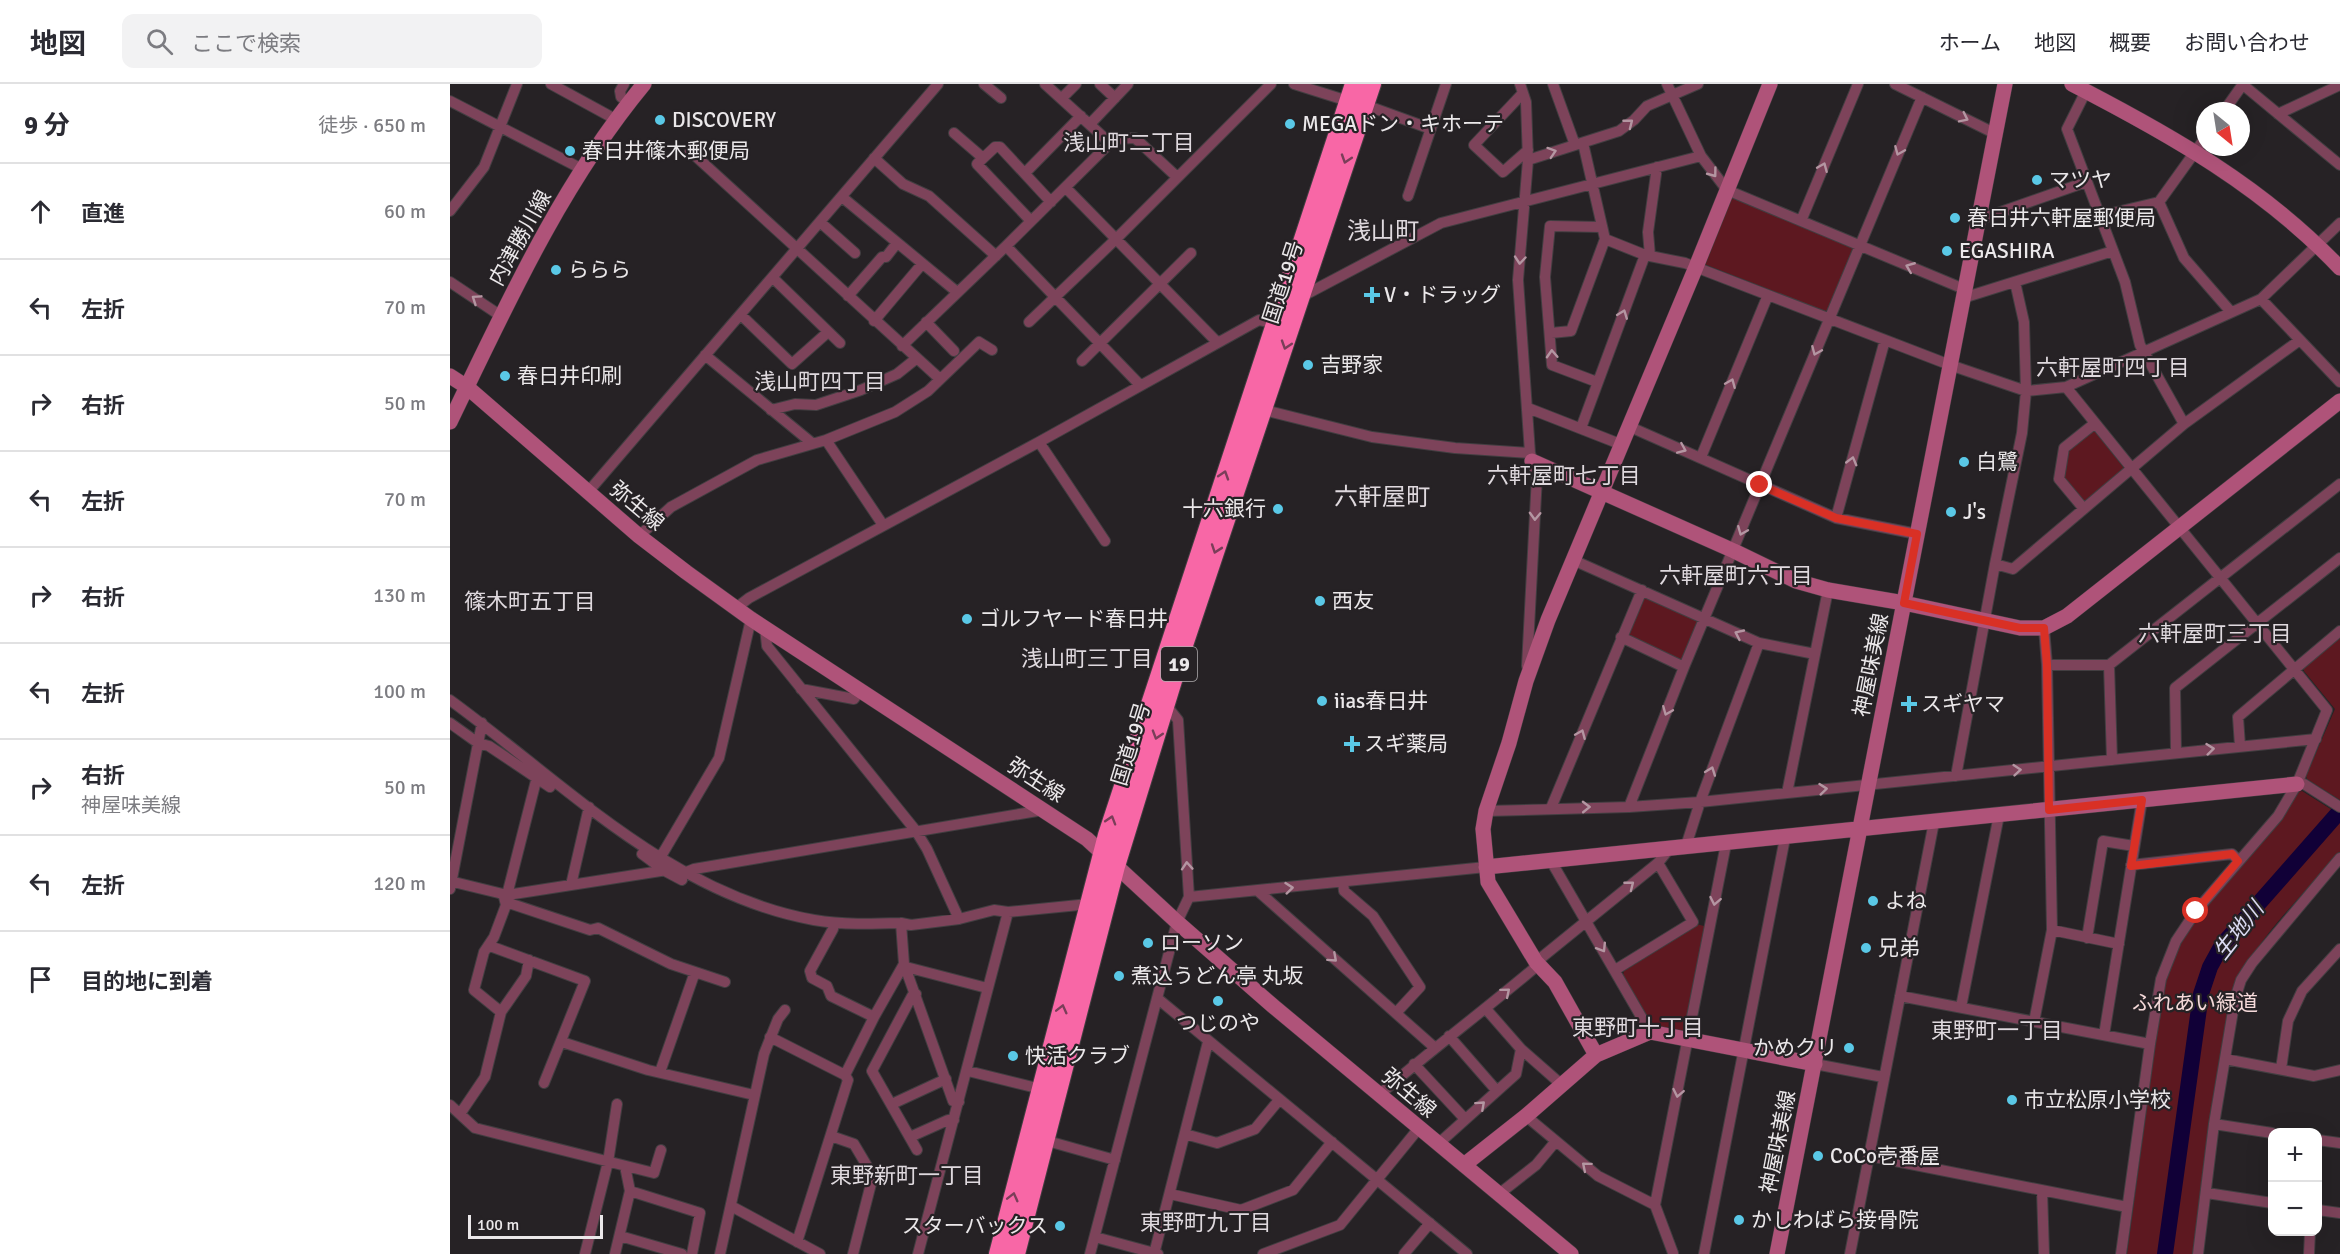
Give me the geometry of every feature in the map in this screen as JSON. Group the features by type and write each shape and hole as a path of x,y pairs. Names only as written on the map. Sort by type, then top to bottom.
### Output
{"highway":[{"name":"国道19号","path":"998,1254 1102,852 1274,323 1355,97 1372,84"},
{"name":"国道19号","path":"1016,1254 1116,866 1166,705 1302,297 1355,97"}],"street":[{"path":"450,211 484,167 518,84"},
{"path":"551,84 615,119"},
{"path":"624,84 620,91 621,97 629,103"},
{"name":"内津勝川線","path":"450,422 501,316 582,169 615,119 644,84"},
{"path":"588,492 938,84"},
{"path":"984,84 1001,98"},
{"path":"1045,84 1110,143"},
{"path":"1062,99 1076,84"},
{"path":"1100,84 1114,98"},
{"path":"1090,123 1128,84"},
{"path":"1029,322 1116,239 1271,84"},
{"path":"1294,84 1355,97 1431,129"},
{"path":"1408,196 1446,84"},
{"path":"1551,333 1571,331 1605,239 1592,184 1579,144 1553,84"},
{"path":"1667,84 1701,156 1726,190 1860,246 1963,293 2015,282 2113,251"},
{"path":"1522,88 1474,145 1503,172 1528,155 1579,144 1619,131 1647,106 1698,84"},
{"path":"1596,1055 1555,982 1537,964 1488,882 1483,829 1486,811 1509,743 1526,681 1548,620 1770,84"},
{"path":"1801,221 1858,84"},
{"path":"1895,84 1996,134"},
{"name":"神屋味美線","path":"1777,1254 2005,84"},
{"path":"2072,84 2127,111 2196,151 2160,202 2100,216"},
{"path":"2230,102 2242,84 2340,165"},
{"path":"2278,114 2340,85"},
{"path":"1522,88 1526,102 1528,155 1518,280 1531,457 1537,476 1526,681"},
{"path":"2086,91 2067,129 2125,282 2144,352 2184,424"},
{"path":"1629,807 1684,667 1922,97"},
{"path":"450,101 582,169"},
{"path":"1025,173 1081,116"},
{"path":"954,133 983,158"},
{"path":"902,346 1116,139 1135,138 1177,177"},
{"path":"1031,221 977,164 983,158 995,147 1000,147 1051,202"},
{"path":"690,151 940,379"},
{"path":"1302,297 1441,223 1701,156"},
{"path":"2203,156 2255,193 2317,244 2340,268"},
{"path":"874,158 903,184 929,196 996,256"},
{"path":"1581,428 1647,255 1657,167"},
{"path":"1978,220 2086,182"},
{"path":"1066,188 1217,342"},
{"path":"842,197 957,292"},
{"path":"2160,202 2184,258 2231,312"},
{"path":"820,222 855,253"},
{"path":"1605,239 1647,255 1696,267 1950,365 2026,391 2066,387 2261,299 2340,223"},
{"path":"1597,382 1552,365 1545,277 1550,226 1601,227"},
{"path":"848,296 897,243"},
{"path":"1006,246 1140,385"},
{"path":"1082,361 1191,253"},
{"path":"874,321 922,264"},
{"path":"773,278 840,343"},
{"path":"450,282 501,316"},
{"path":"1956,776 2022,433 2026,391 2024,322 2015,282"},
{"path":"1701,457 1768,295"},
{"path":"2261,299 2340,382"},
{"path":"741,315 792,364 828,332"},
{"path":"736,608 749,598 1039,442 1217,342 1259,320 1274,323"},
{"path":"926,322 954,351"},
{"path":"1836,518 1885,340"},
{"path":"1995,564 2013,569 2184,424 2300,340"},
{"path":"639,536 671,507 758,460 826,440 896,412 928,391 979,342 992,350"},
{"path":"705,355 812,443"},
{"path":"771,410 795,404 816,405 861,390 897,374 917,358"},
{"name":"弥生線","path":"450,376 467,387 639,536 751,619 1087,839 1177,922 1379,1095 1571,1254"},
{"path":"2066,387 2327,710 2300,784 2278,816 2196,911 2176,941 2161,979 2121,1254"},
{"path":"1264,410 1372,437 1531,457 1601,492 1734,550 1796,581 1828,590 1904,603 2020,628 2044,628 2067,616 2340,401"},
{"path":"1528,408 1620,444"},
{"path":"2084,509 2060,479 2064,447 2094,424"},
{"path":"1628,426 1836,518 1917,534"},
{"path":"826,440 883,525"},
{"path":"1039,442 1105,541"},
{"path":"2047,665 2109,665 2340,484"},
{"path":"2176,752 2175,688 2340,558"},
{"path":"1573,560 1759,643 1815,654"},
{"path":"1551,808 1642,590"},
{"path":"1787,793 1828,590"},
{"path":"660,858 718,758 751,619"},
{"path":"765,628 767,646 916,831 927,849 959,919"},
{"path":"2034,1022 2052,930 2047,665 2044,628"},
{"path":"2240,746 2238,717 2340,631"},
{"path":"1621,637 1684,667"},
{"path":"1686,846 1759,643"},
{"path":"2109,665 2112,760"},
{"path":"801,688 854,699 860,690"},
{"path":"450,700 482,723 537,774"},
{"path":"1090,1254 1177,922 1189,897 1178,720 1166,705"},
{"path":"450,723 478,743 489,746 537,774 665,870 747,906 782,918 834,926 901,923 911,925 959,919 994,910 1008,912 1089,904"},
{"path":"482,723 451,884 505,897 590,930 598,928 655,957 725,982"},
{"path":"1486,811 1629,807 1700,802 2316,739"},
{"path":"501,1012 474,990 484,952 490,946 505,897 537,774"},
{"path":"1189,897 2300,784 2340,807"},
{"path":"2104,1035 2142,800"},
{"path":"505,897 665,870 694,869 1043,810"},
{"path":"588,811 680,871 750,902 834,926"},
{"path":"571,885 588,811"},
{"path":"1961,1007 1999,815"},
{"path":"1850,1254 1934,822"},
{"path":"1704,1254 1785,838"},
{"path":"2087,938 2103,841 2134,846"},
{"path":"1676,1254 1656,1205 1726,844"},
{"path":"1379,1095 1434,1047 1486,1009 1585,921 1658,863 1669,849"},
{"path":"2131,866 2232,854 2238,861"},
{"path":"1551,861 1650,1032"},
{"path":"1658,863 1693,921"},
{"path":"2198,1254 2224,1059 2235,999 2241,980 2252,963 2338,866"},
{"path":"1343,882 1344,891 1373,916 1420,987 1396,1013"},
{"path":"1258,891 1434,1047"},
{"path":"918,1254 1008,912"},
{"path":"1615,970 1693,921 1710,925"},
{"path":"901,923 905,965 953,1101 959,1102"},
{"path":"834,926 810,971 812,978 827,986 831,996 873,1017"},
{"path":"2052,930 2119,944"},
{"path":"490,946 585,981 544,1083"},
{"path":"2281,1069 2288,1021 2302,991 2340,949"},
{"path":"460,1114 485,1077 501,1012 526,976 529,960"},
{"path":"905,965 987,988"},
{"path":"845,1075 873,1017 905,965"},
{"path":"660,1072 695,972"},
{"path":"916,994 912,996 872,1071 917,1150"},
{"path":"1900,996 2150,1044"},
{"path":"1157,998 1467,1254"},
{"path":"1486,1009 1521,1049 1562,1085"},
{"path":"720,1254 754,1095 770,1037 785,1010"},
{"path":"1464,1165 1526,1116 1596,1055 1650,1032 1883,1077"},
{"path":"1449,1035 1497,1091"},
{"path":"770,1037 845,1075 848,1080 797,1242"},
{"path":"562,1042 648,1070 754,1095"},
{"path":"1095,1237 1155,1254 1208,1042"},
{"path":"1438,1144 1516,1074 1521,1049"},
{"path":"2224,1059 2314,1076 2340,1070"},
{"path":"1414,1064 1465,1119"},
{"path":"968,1071 1041,1089"},
{"path":"892,1104 946,1079"},
{"path":"1185,1134 1217,1143 1227,1140 1255,1129 1279,1100"},
{"path":"585,1254 608,1162 617,1104"},
{"path":"450,1105 475,1128 654,1173 661,1150"},
{"path":"1526,1116 1598,1176 1656,1205"},
{"path":"910,1137 948,1120 954,1120"},
{"path":"2214,1124 2268,1132"},
{"path":"1264,1254 1340,1225 1419,1128"},
{"path":"831,1136 854,1144 873,1176 853,1254"},
{"path":"1044,1140 1115,1160"},
{"path":"1499,1194 1536,1165 1556,1141"},
{"path":"2322,1141 2340,1143"},
{"path":"1170,1194 1241,1210 1293,1190 1332,1142"},
{"path":"1870,1156 2127,1207"},
{"path":"615,1254 630,1191 625,1166"},
{"path":"2042,1190 2044,1254"},
{"path":"630,1191 700,1213 692,1254"},
{"path":"2206,1193 2268,1202"},
{"path":"731,1206 820,1254"},
{"path":"2322,1211 2340,1213"},
{"path":"1404,1254 1430,1223"},
{"path":"620,1236 681,1254"},
{"path":"2309,1254 2310,1236"}],"green space":[{"path":"1732,197 1852,246 1853,250 1829,310 1824,311 1704,264"},
{"path":"2094,430 2123,467 2123,471 2086,502 2083,502 2062,478 2066,449"},
{"path":"1647,597 1696,619 1699,624 1684,659 1680,661 1629,638 1627,632 1642,598"},
{"path":"2340,637 2340,800 2307,779 2306,776 2335,709 2304,671 2304,667"},
{"name":"ふれあい緑道","path":"2302,791 2340,815 2340,852 2277,922 2249,960 2229,1001 2194,1254 2127,1254 2163,987 2169,969 2196,917"},
{"path":"1696,924 1704,926 1706,930 1686,1030 1683,1032 1656,1027 1623,975 1624,971"}],"waterway":[{"name":"生地川","path":"2165,1254 2201,994 2210,967 2222,945 2340,811"}],"place":[{"name":"DISCOVERY","path":"660,120"},
{"name":"MEGAドン・キホーテ","path":"1290,124"},
{"name":"春日井篠木郵便局","path":"570,151"},
{"name":"マツヤ","path":"2037,180"},
{"name":"春日井六軒屋郵便局","path":"1955,218"},
{"name":"EGASHIRA","path":"1947,251"},
{"name":"ららら","path":"556,270"},
{"name":"V・ドラッグ","path":"1372,295"},
{"name":"吉野家","path":"1308,365"},
{"name":"春日井印刷","path":"505,376"},
{"name":"白鷺","path":"1964,462"},
{"name":"十六銀行","path":"1278,509"},
{"name":"J's","path":"1951,512"},
{"name":"西友","path":"1320,601"},
{"name":"ゴルフヤード春日井","path":"967,619"},
{"name":"iias春日井","path":"1322,701"},
{"name":"スギヤマ","path":"1909,704"},
{"name":"スギ薬局","path":"1352,744"},
{"name":"よね","path":"1873,901"},
{"name":"ローソン","path":"1148,943"},
{"name":"兄弟","path":"1866,948"},
{"name":"煮込うどん亭 丸坂","path":"1119,976"},
{"name":"つじのや","path":"1218,1001"},
{"name":"かめクリ","path":"1849,1048"},
{"name":"快活クラブ","path":"1013,1056"},
{"name":"市立松原小学校","path":"2012,1100"},
{"name":"CoCo壱番屋","path":"1818,1156"},
{"name":"かしわばら接骨院","path":"1739,1220"},
{"name":"スターバックス","path":"1060,1226"}],"district":[{"name":"浅山町二丁目","path":"1129,142"},
{"name":"浅山町","path":"1383,231"},
{"name":"六軒屋町四丁目","path":"2113,367"},
{"name":"浅山町四丁目","path":"820,381"},
{"name":"六軒屋町七丁目","path":"1564,475"},
{"name":"六軒屋町","path":"1382,497"},
{"name":"六軒屋町六丁目","path":"1736,575"},
{"name":"篠木町五丁目","path":"530,601"},
{"name":"六軒屋町三丁目","path":"2215,633"},
{"name":"浅山町三丁目","path":"1087,658"},
{"name":"東野町十丁目","path":"1638,1027"},
{"name":"東野町一丁目","path":"1997,1030"},
{"name":"東野新町一丁目","path":"907,1175"},
{"name":"東野町九丁目","path":"1206,1222"}],"route":[{"path":"1760,485 1836,518 1917,534 1904,603 2020,628 2044,628 2047,665 2049,810 2142,800 2131,866 2232,854 2238,861 2196,911"}]}
